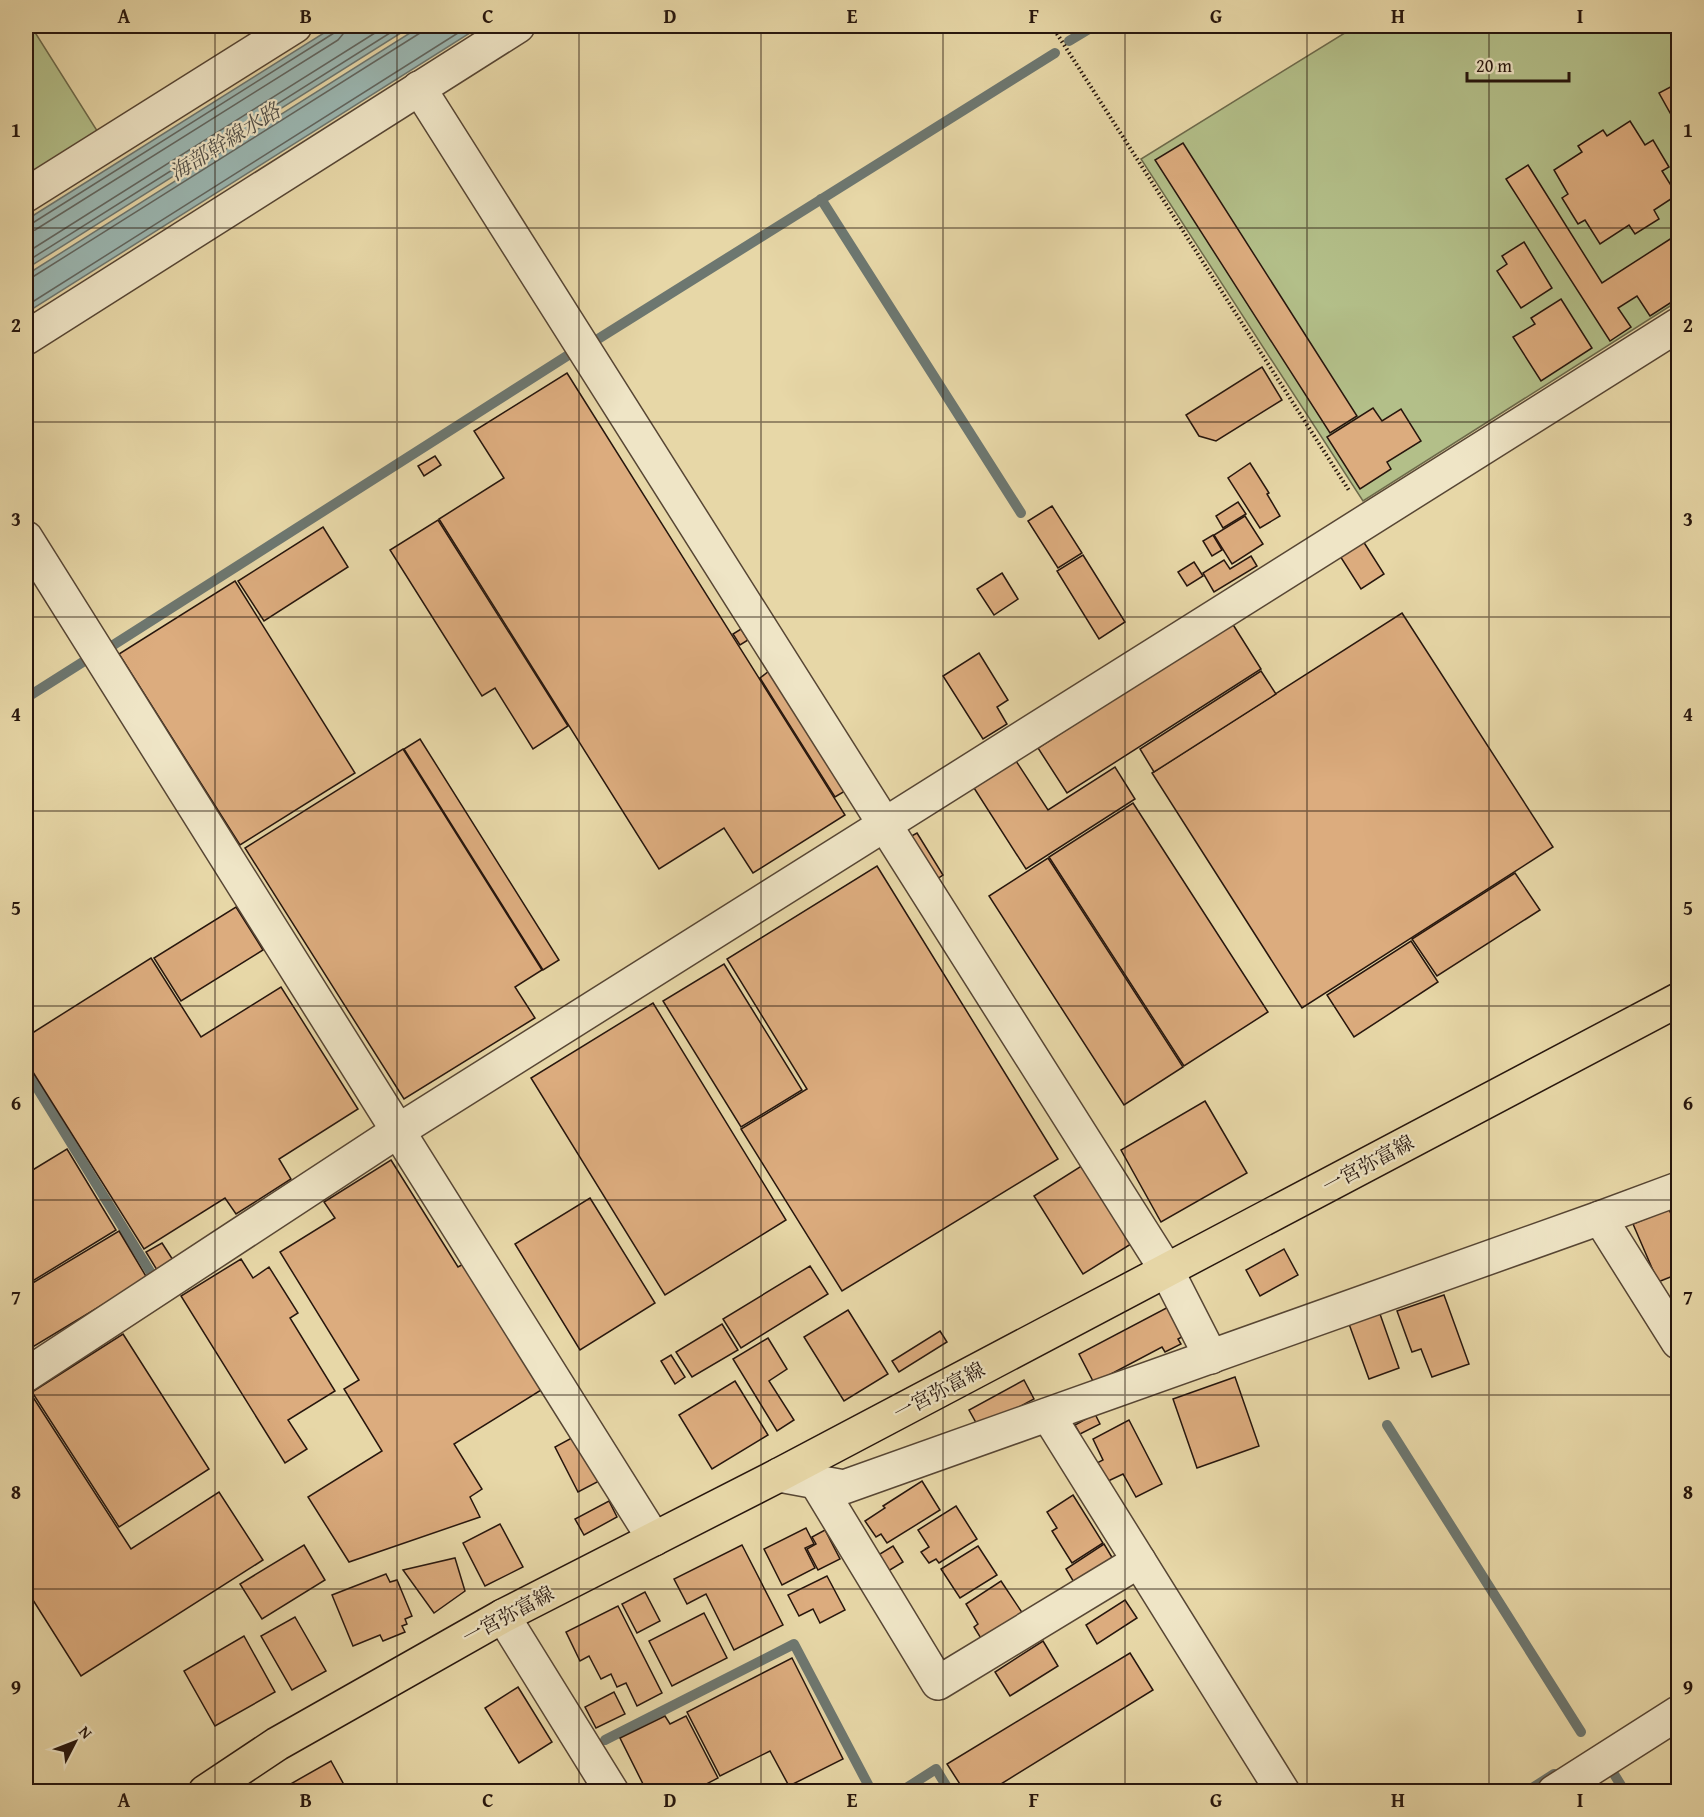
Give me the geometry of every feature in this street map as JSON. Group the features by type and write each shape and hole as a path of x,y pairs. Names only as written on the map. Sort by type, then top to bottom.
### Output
{"main road":[{"name":"一宮弥富線","path":"205,1791 277,1744 503,1616 779,1475 1678,1000"}],"street":[{"path":"26,195 295,26"},
{"path":"26,338 518,26"},
{"path":"419,88 1167,1270 1211,1357"},
{"path":"26,1375 398,1131 1678,325"},
{"path":"26,538 654,1539"},
{"path":"779,1475 844,1487 1678,1189"},
{"path":"1600,1218 1678,1342"},
{"path":"1048,1415 1283,1791"},
{"path":"816,1482 938,1683 1139,1561"},
{"path":"503,1616 612,1791"},
{"path":"1554,1791 1678,1713"}],"path":[{"path":"1052,26 1368,520"}],"green space":[{"path":"26,26 31,26 101,137 26,183"},
{"path":"1356,26 1678,26 1678,301 1363,501 1141,159"}],"water":[{"name":"海部幹線水路","path":"335,26 412,26 26,269 26,220"},
{"path":"421,26 481,26 26,313 26,275"}],"building":[{"path":"1678,83 1678,127 1659,93"},
{"path":"1630,121 1645,145 1653,140 1669,167 1662,171 1677,195 1654,210 1659,219 1635,234 1629,225 1600,244 1585,220 1578,224 1562,198 1568,194 1554,170 1582,152 1578,146 1603,130 1607,136"},
{"path":"1183,143 1357,416 1330,433 1155,160"},
{"path":"1528,165 1602,283 1678,234 1678,298 1650,316 1637,296 1618,308 1631,327 1610,341 1506,179"},
{"path":"1524,242 1552,288 1521,308 1497,271 1507,264 1502,256"},
{"path":"1561,299 1592,348 1541,381 1513,337 1535,324 1531,318"},
{"path":"1262,367 1282,400 1216,441 1199,436 1186,415"},
{"path":"567,373 845,815 753,873 724,828 659,869 439,519 504,478 474,431"},
{"path":"1373,408 1382,421 1401,409 1421,441 1387,462 1391,469 1360,489 1327,437"},
{"path":"435,456 441,465 424,476 418,466"},
{"path":"1250,463 1280,516 1260,528 1228,478"},
{"path":"1238,502 1246,514 1223,528 1216,516"},
{"path":"1052,506 1082,553 1058,568 1028,521"},
{"path":"1245,516 1263,544 1232,564 1214,535"},
{"path":"438,520 568,726 533,749 495,688 482,696 390,550"},
{"path":"323,527 348,567 264,621 238,581"},
{"path":"1213,535 1222,550 1212,556 1203,541"},
{"path":"1363,541 1384,574 1361,589 1340,556"},
{"path":"1083,555 1125,622 1099,639 1057,571"},
{"path":"1251,556 1257,566 1214,592 1203,573 1224,560 1230,569"},
{"path":"1194,562 1203,576 1187,586 1178,572"},
{"path":"1002,573 1018,599 994,615 977,589"},
{"path":"235,581 355,773 240,845 119,654"},
{"path":"1402,613 1553,847 1302,1008 1152,773"},
{"path":"1232,623 1261,669 1067,793 1038,748"},
{"path":"741,629 748,640 740,645 733,634"},
{"path":"979,653 1008,700 997,707 1007,724 983,739 943,676"},
{"path":"769,671 845,791 835,797 760,678"},
{"path":"1261,671 1276,694 1154,772 1140,749"},
{"path":"420,739 559,960 543,970 404,749"},
{"path":"403,749 542,970 515,987 535,1018 404,1099 245,848"},
{"path":"1016,761 1048,810 1115,767 1135,799 1026,869 974,788"},
{"path":"1133,803 1268,1012 1184,1066 1049,857"},
{"path":"917,833 943,875 934,881 906,839"},
{"path":"1048,858 1183,1067 1124,1105 989,896"},
{"path":"877,866 1058,1159 842,1291 741,1129 807,1089 727,959"},
{"path":"1515,873 1540,910 1437,976 1412,939"},
{"path":"236,907 263,950 181,1001 154,958"},
{"path":"1411,941 1438,982 1354,1037 1327,995"},
{"path":"151,958 201,1037 281,987 358,1109 279,1159 291,1179 236,1214 225,1198 144,1249 26,1061 26,1037"},
{"path":"724,964 802,1090 741,1127 663,1001"},
{"path":"653,1003 786,1220 665,1295 531,1078"},
{"path":"1205,1101 1247,1173 1161,1222 1121,1150"},
{"path":"67,1149 116,1230 26,1285 26,1174"},
{"path":"391,1160 458,1267 469,1261 546,1387 454,1444 482,1489 470,1497 480,1517 349,1562 308,1497 382,1451 344,1389 359,1380 280,1252 335,1218 324,1202"},
{"path":"1083,1165 1131,1244 1083,1274 1034,1196"},
{"path":"590,1198 655,1303 580,1350 515,1244"},
{"path":"1669,1209 1678,1232 1678,1274 1658,1282 1633,1224"},
{"path":"119,1231 147,1278 26,1351 26,1287"},
{"path":"162,1243 173,1260 157,1270 146,1252"},
{"path":"1284,1249 1298,1275 1260,1296 1246,1270"},
{"path":"241,1259 253,1278 269,1267 298,1313 290,1318 335,1391 288,1420 307,1449 285,1463 181,1296"},
{"path":"810,1266 828,1294 741,1348 723,1319"},
{"path":"1444,1295 1469,1364 1432,1377 1421,1349 1412,1352 1397,1311"},
{"path":"1174,1304 1189,1333 1178,1339 1181,1344 1165,1352 1162,1347 1094,1383 1079,1354"},
{"path":"848,1310 888,1374 844,1401 804,1337"},
{"path":"1380,1314 1399,1368 1369,1379 1349,1324"},
{"path":"722,1324 738,1350 692,1377 676,1352"},
{"path":"940,1331 947,1342 899,1372 892,1361"},
{"path":"123,1334 209,1469 119,1527 32,1392"},
{"path":"768,1338 787,1369 769,1381 794,1420 777,1431 733,1359"},
{"path":"671,1355 685,1377 675,1384 661,1361"},
{"path":"1235,1377 1259,1446 1197,1468 1173,1399"},
{"path":"1024,1380 1034,1399 979,1428 969,1410"},
{"path":"735,1381 768,1435 712,1469 679,1415"},
{"path":"29,1391 131,1549 219,1492 263,1560 81,1676 26,1589 26,1393"},
{"path":"1095,1414 1100,1424 1080,1434 1075,1425"},
{"path":"1129,1420 1162,1484 1136,1497 1123,1474 1104,1483 1095,1464 1103,1460 1093,1439"},
{"path":"579,1434 603,1479 578,1492 555,1447"},
{"path":"922,1481 940,1510 887,1543 881,1534 876,1537 865,1521 885,1508 883,1506"},
{"path":"1073,1495 1103,1543 1072,1563 1052,1531 1057,1528 1047,1512"},
{"path":"609,1501 617,1517 584,1535 575,1519"},
{"path":"956,1506 977,1539 939,1563 936,1559 929,1563 921,1552 929,1547 918,1530"},
{"path":"500,1524 523,1567 485,1586 463,1543"},
{"path":"806,1528 814,1544 805,1548 815,1568 782,1585 764,1549"},
{"path":"825,1530 840,1559 818,1570 807,1549 816,1544 812,1537"},
{"path":"1104,1544 1113,1559 1075,1584 1066,1569"},
{"path":"304,1545 325,1580 262,1619 240,1584"},
{"path":"742,1545 783,1625 734,1650 706,1594 687,1604 674,1579"},
{"path":"893,1546 903,1562 885,1573 875,1557"},
{"path":"978,1546 997,1575 960,1598 941,1569"},
{"path":"455,1558 465,1591 434,1613 403,1570"},
{"path":"386,1574 390,1582 397,1580 412,1616 405,1619 407,1624 402,1626 405,1632 383,1641 380,1635 353,1646 332,1595"},
{"path":"827,1576 845,1610 820,1623 813,1609 799,1616 788,1595"},
{"path":"1001,1581 1023,1614 982,1640 974,1627 978,1624 966,1604"},
{"path":"645,1592 660,1621 637,1633 622,1604"},
{"path":"1125,1600 1137,1618 1097,1644 1086,1625"},
{"path":"618,1606 662,1693 637,1706 626,1683 617,1687 611,1674 601,1679 589,1656 580,1661 566,1632"},
{"path":"704,1613 727,1658 672,1686 649,1641"},
{"path":"295,1617 326,1671 292,1690 261,1636"},
{"path":"244,1636 275,1692 215,1726 184,1671"},
{"path":"1043,1641 1058,1666 1010,1696 995,1672"},
{"path":"1130,1653 1153,1690 988,1792 965,1792 947,1764"},
{"path":"792,1658 843,1759 789,1786 770,1751 720,1776 687,1712"},
{"path":"518,1687 552,1742 519,1763 485,1708"},
{"path":"614,1692 625,1714 596,1728 585,1707"},
{"path":"665,1716 670,1724 686,1716 718,1778 691,1792 647,1792 620,1738"},
{"path":"331,1761 348,1792 281,1792 280,1790"}],"waterway":[{"path":"1069,41 1094,26"},
{"path":"590,344 1055,53"},
{"path":"821,199 1021,513"},
{"path":"107,649 570,354"},
{"path":"26,698 86,660"},
{"path":"26,1070 151,1273"},
{"path":"1387,1425 1581,1732"},
{"path":"605,1740 794,1644 872,1792"},
{"path":"900,1792 936,1769 950,1792"},
{"path":"1526,1792 1554,1774"},
{"path":"1614,1774 1625,1792"}]}
